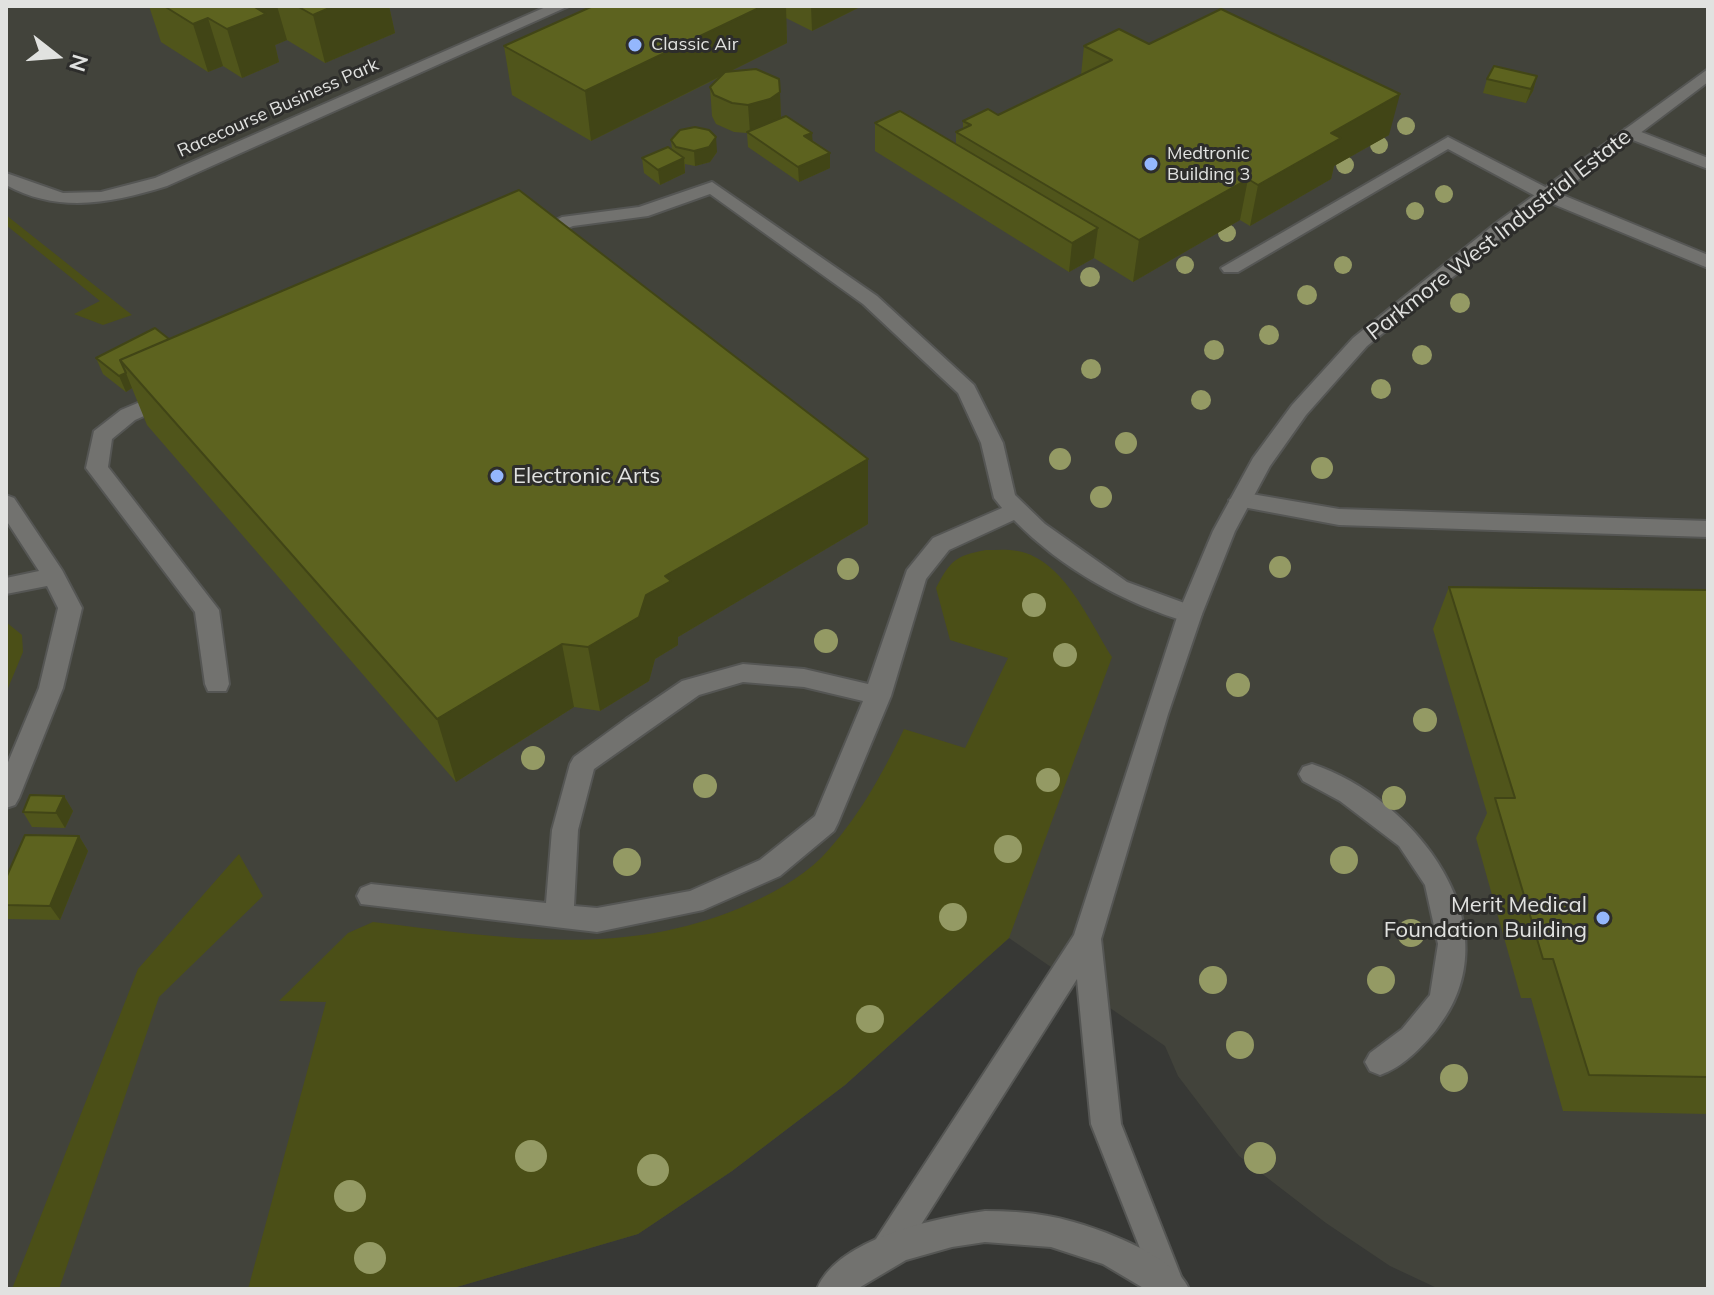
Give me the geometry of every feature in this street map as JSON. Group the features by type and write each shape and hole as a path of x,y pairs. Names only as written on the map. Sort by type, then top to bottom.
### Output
{"street":[{"name":"Racecourse Business Park","path":"6,178 31,193 56,199 85,201 115,197 161,182 561,6"},
{"name":"Parkmore West Industrial Estate","path":"887,1250 1087,939 1190,614 1240,500 1299,410 1360,342 1708,74"},
{"path":"1631,133 1708,164"},
{"path":"1231,268 1448,142 1547,195 1708,262"},
{"path":"512,246 569,221 642,212 712,187 870,300 967,390 992,443 1005,498 1037,530 1119,588 1190,614"},
{"path":"185,390 128,415 102,436 97,468 207,610 217,684"},
{"path":"1240,500 1339,517 1474,524 1708,529"},
{"path":"6,503 54,576 70,608 51,688 6,798"},
{"path":"371,896 597,920 693,902 770,868 825,823 879,696 915,576 941,544 1017,510"},
{"path":"6,586 54,576"},
{"path":"559,918 565,830 583,764 635,726 691,688 743,673 804,678 879,696"},
{"path":"1312,774 1349,794 1408,838 1438,882 1452,944 1443,1000 1412,1038 1380,1062"},
{"name":"Parkmore West Industrial Estate","path":"1087,939 1106,1124 1172,1288"},
{"path":"811,1289 840,1282 887,1250 957,1227 1031,1225 1103,1246 1172,1288"}],"shaded area":[{"path":"6,6 1708,6 1708,1289 1439,1289 1390,1266 1326,1223 1239,1156 1178,1076 1165,1046 1009,938 845,1085 732,1171 638,1234 450,1289 6,1289"}],"green space":[{"path":"6,215 132,315 103,325 74,314 100,301 6,225"},
{"path":"986,550 1018,551 1049,566 1074,594 1112,657 1009,938 845,1085 732,1171 638,1234 450,1289 248,1289 326,1002 279,1001 348,933 373,922 513,938 604,939 649,934 694,924 740,908 794,880 822,857 858,812 904,729 965,748 1008,658 950,640 936,588 955,561"},
{"path":"6,622 22,635 23,652 6,693"},
{"path":"239,854 263,896 159,997 59,1289 12,1289 138,969"}],"building":[{"path":"164,6 253,6 266,14 227,29 208,18 193,24"},
{"path":"297,6 334,6 313,15"},
{"path":"593,6 763,6 585,91 504,46"},
{"name":"Medtronic Building 3","path":"1221,9 1400,94 1331,133 1341,138 1258,185 1248,179 1139,240 956,132 971,125 963,121 988,109 998,115 1112,60 1084,46 1119,29 1149,44"},
{"path":"1494,66 1537,76 1531,89 1487,79"},
{"path":"756,69 779,79 780,92 770,99 748,105 732,103 714,95 710,87 725,72"},
{"path":"900,111 1098,228 1072,243 875,123"},
{"path":"786,116 812,133 804,136 830,153 798,167 747,132"},
{"path":"695,127 709,130 716,137 709,147 694,151 676,147 671,140 680,130"},
{"path":"668,147 684,158 658,170 642,158"},
{"path":"519,190 868,459 665,576 671,581 646,595 639,617 588,647 562,644 437,719 120,360"},
{"path":"155,328 169,339 120,360 126,373 119,376 96,358"},
{"name":"Merit Medical Foundation Building","path":"1449,587 1708,590 1708,1077 1589,1075 1553,959 1543,959 1495,798 1515,798"},
{"path":"30,795 64,796 56,813 23,812"},
{"path":"25,835 79,836 50,906 6,905 6,878"}],"place":[{"name":"Classic Air","path":"635,45"},
{"name":"Medtronic Building 3","path":"1151,164"},
{"name":"Electronic Arts","path":"497,476"},
{"name":"Merit Medical Foundation Building","path":"1603,918"}]}
